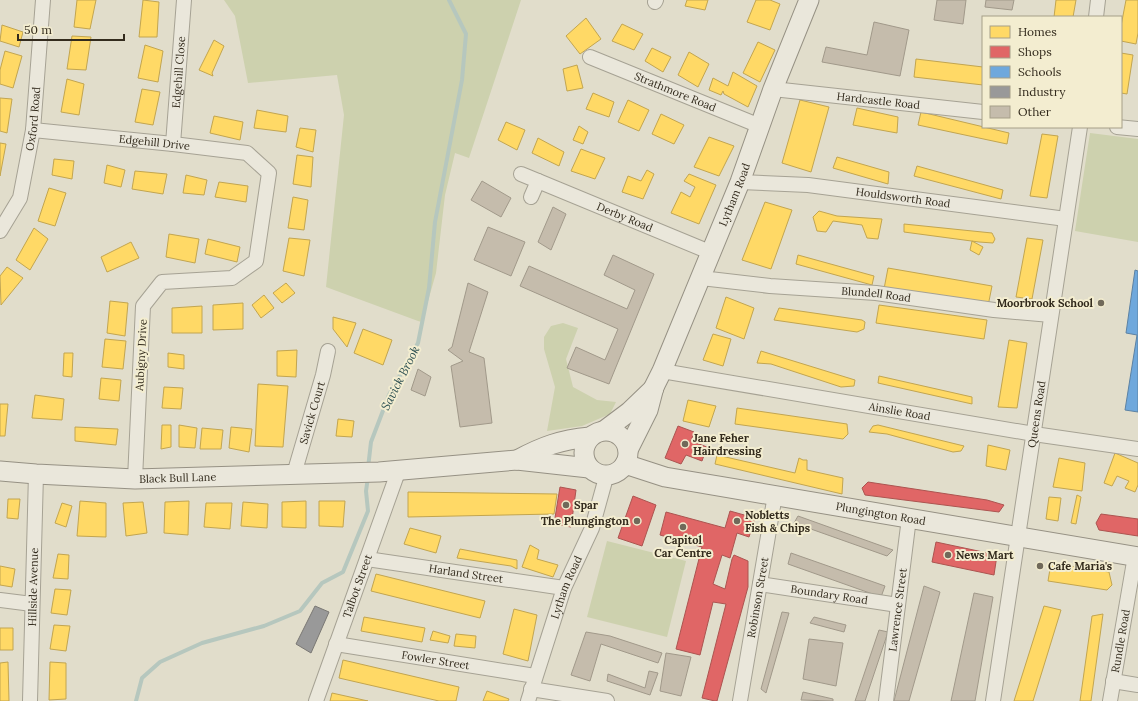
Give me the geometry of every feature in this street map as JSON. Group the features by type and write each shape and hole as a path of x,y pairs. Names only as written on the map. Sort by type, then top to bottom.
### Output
{"street":[{"name":"Oxford Road","path":"0,231 20,198 33,130 43,0"},
{"name":"Edgehill Close","path":"173,144 184,0"},
{"name":"Lytham Road","path":"627,457 648,410 658,379 712,253 740,182 773,89 809,0"},
{"path":"1096,16 1098,0"},
{"name":"Strathmore Road","path":"590,57 760,126"},
{"name":"Hardcastle Road","path":"773,89 982,112"},
{"path":"1122,127 1138,129"},
{"name":"Queens Road","path":"993,701 1080,128"},
{"name":"Edgehill Drive","path":"33,130 247,153 269,173"},
{"name":"Aubigny Drive","path":"135,479 143,306 162,282 232,278 256,261 269,173"},
{"name":"Derby Road","path":"521,174 712,253"},
{"path":"531,197 538,181"},
{"name":"Houldsworth Road","path":"740,182 808,185 1066,219"},
{"name":"Blundell Road","path":"701,278 770,286 876,293 994,310 1051,315"},
{"name":"Savick Court","path":"294,474 323,375 328,351"},
{"name":"Lytham Road","path":"597,433 629,412 658,379"},
{"name":"Ainslie Road","path":"658,379 1138,449"},
{"path":"398,472 517,460 612,475 620,470 627,457 627,445 622,437 614,432 597,433 538,449 517,460"},
{"path":"596,472 584,460 583,452 585,444 597,433"},
{"name":"Plungington Road","path":"627,457 665,477 1136,557"},
{"name":"Black Bull Lane","path":"0,471 135,479 398,472"},
{"name":"Talbot Street","path":"316,701 398,472"},
{"name":"Lytham Road","path":"531,689 564,588 592,528 605,481 596,472"},
{"name":"Hillside Avenue","path":"30,701 36,474"},
{"name":"Robinson Street","path":"743,700 775,495"},
{"name":"Lawrence Street","path":"886,701 909,518"},
{"name":"Rundle Road","path":"1110,701 1136,557"},
{"name":"Harland Street","path":"367,559 564,588"},
{"name":"Boundary Road","path":"760,584 898,605"},
{"path":"0,600 32,604"},
{"name":"Fowler Street","path":"336,644 531,689 607,701"},
{"path":"1113,682 1138,685"}],"green space":[{"path":"224,0 521,0 469,158 455,153 445,195 436,273 422,322 326,287 344,115 337,75 248,83 235,16"},
{"path":"1090,133 1138,139 1138,242 1075,231"},
{"path":"563,323 578,328 566,359 573,387 597,400 616,402 610,414 582,426 547,431 555,387 544,349 544,337 551,326"},
{"path":"607,541 686,561 667,637 587,617"}],"building: Homes":[{"path":"77,0 96,0 90,29 74,27"},
{"path":"143,0 159,2 157,37 139,37"},
{"path":"687,0 708,0 705,10 685,6"},
{"path":"756,0 770,0 780,4 770,30 747,22"},
{"path":"1056,0 1076,0 1073,16 1054,16"},
{"path":"1126,0 1138,0 1138,33 1136,44 1122,41 1122,21"},
{"path":"586,18 601,39 580,54 566,36"},
{"path":"622,24 643,34 634,50 612,41"},
{"path":"2,25 23,32 19,47 0,41"},
{"path":"72,36 91,37 86,70 67,69"},
{"path":"214,40 224,46 212,73 213,76 199,70"},
{"path":"758,42 775,50 760,82 743,73"},
{"path":"145,45 163,51 158,82 138,78"},
{"path":"652,48 671,57 663,72 645,61"},
{"path":"5,51 22,56 13,88 0,84 0,70"},
{"path":"689,52 709,64 698,87 678,75"},
{"path":"1122,53 1133,55 1127,94 1122,93"},
{"path":"916,59 982,67 982,85 914,77"},
{"path":"577,65 583,88 567,91 563,69"},
{"path":"733,72 757,86 748,107 724,94 723,91 721,95 709,90 713,78 728,86"},
{"path":"67,79 84,84 79,115 61,112"},
{"path":"142,89 160,92 153,125 135,122"},
{"path":"593,93 614,102 609,117 586,109"},
{"path":"0,98 12,99 7,133 0,131"},
{"path":"628,100 649,110 639,131 618,122"},
{"path":"800,100 829,107 811,172 782,163"},
{"path":"857,108 898,117 897,133 853,125"},
{"path":"257,110 288,116 286,132 254,128"},
{"path":"921,112 982,127 982,128 1009,133 1007,144 918,125"},
{"path":"661,114 684,125 674,144 652,134"},
{"path":"214,116 243,122 240,140 210,133"},
{"path":"506,122 525,130 517,150 498,140"},
{"path":"579,126 588,132 583,144 573,140"},
{"path":"300,128 316,130 313,152 296,147"},
{"path":"1042,134 1058,136 1047,198 1030,196"},
{"path":"709,137 734,146 719,176 694,167"},
{"path":"538,138 564,152 559,166 532,153"},
{"path":"0,143 6,144 0,176"},
{"path":"581,149 605,158 595,179 571,171"},
{"path":"297,155 313,157 311,187 293,184"},
{"path":"837,157 889,172 888,184 833,168"},
{"path":"54,159 74,161 72,179 52,175"},
{"path":"107,165 125,170 121,187 104,183"},
{"path":"917,166 1003,190 1001,199 914,176"},
{"path":"647,170 654,174 643,199 622,192 628,176 641,181"},
{"path":"135,171 167,174 163,194 132,189"},
{"path":"689,174 716,185 699,224 671,213 681,192 690,197 695,187 684,181"},
{"path":"186,175 207,180 204,195 183,193"},
{"path":"219,182 248,186 246,202 215,197"},
{"path":"49,188 66,193 55,226 38,221"},
{"path":"293,197 308,200 304,230 288,228"},
{"path":"765,202 792,210 771,269 742,260"},
{"path":"819,211 837,216 882,219 878,239 867,238 862,225 833,221 826,232 817,231 813,217"},
{"path":"904,224 992,233 995,239 993,243 979,242 904,232"},
{"path":"34,228 48,239 30,270 16,260"},
{"path":"169,234 199,239 195,263 166,257"},
{"path":"289,238 310,240 304,276 283,271"},
{"path":"1027,238 1043,240 1032,299 1016,297"},
{"path":"208,239 240,247 237,262 205,254"},
{"path":"972,241 983,247 979,255 970,250"},
{"path":"131,242 139,258 107,272 101,257"},
{"path":"798,255 874,276 872,285 796,264"},
{"path":"7,267 23,278 1,305 0,276"},
{"path":"888,268 992,286 988,306 884,289"},
{"path":"286,283 295,293 282,303 273,293"},
{"path":"264,295 274,308 261,318 252,305"},
{"path":"726,297 754,308 744,339 716,328"},
{"path":"110,301 128,303 125,336 107,333"},
{"path":"243,303 243,329 213,330 213,305"},
{"path":"879,305 987,320 984,339 876,323"},
{"path":"202,306 202,333 172,333 172,308"},
{"path":"779,308 862,320 865,322 864,329 857,332 774,320"},
{"path":"333,317 356,323 347,347 333,329"},
{"path":"363,329 392,340 383,365 354,353"},
{"path":"713,334 731,339 723,366 703,360"},
{"path":"105,339 126,341 123,369 102,367"},
{"path":"1009,340 1027,343 1017,408 998,407"},
{"path":"297,350 296,377 277,376 277,351"},
{"path":"761,351 855,380 854,386 841,387 771,364 757,363"},
{"path":"64,353 73,353 72,377 63,376"},
{"path":"168,353 184,355 184,369 168,367"},
{"path":"879,376 972,397 972,404 878,383"},
{"path":"101,378 121,380 119,401 99,399"},
{"path":"258,384 288,386 283,447 255,446"},
{"path":"164,387 183,388 181,409 162,408"},
{"path":"35,395 64,399 62,420 32,418"},
{"path":"688,400 716,406 709,427 683,421"},
{"path":"0,404 8,404 5,436 0,436"},
{"path":"737,408 847,424 848,434 843,439 735,424"},
{"path":"338,419 354,421 352,437 336,436"},
{"path":"162,425 171,425 171,447 161,449"},
{"path":"179,425 197,428 195,448 179,447"},
{"path":"878,425 964,446 961,451 953,452 887,434 869,432 873,426"},
{"path":"75,427 118,429 116,445 75,441"},
{"path":"231,427 252,429 249,452 229,448"},
{"path":"202,428 223,430 221,449 200,449"},
{"path":"988,445 1010,450 1006,470 986,466"},
{"path":"1115,453 1138,463 1138,485 1135,492 1125,488 1129,481 1117,476 1112,486 1104,483"},
{"path":"717,455 795,473 799,458 807,460 807,470 843,478 842,494 715,464"},
{"path":"1059,458 1085,463 1082,491 1053,487"},
{"path":"408,492 557,494 554,514 408,517"},
{"path":"1077,495 1081,497 1076,524 1071,523"},
{"path":"1049,497 1061,498 1058,521 1046,519"},
{"path":"8,499 20,499 18,519 7,518"},
{"path":"80,501 106,503 106,537 77,536"},
{"path":"189,501 188,535 164,533 165,502"},
{"path":"306,501 306,528 282,527 282,502"},
{"path":"319,501 345,501 343,527 319,526"},
{"path":"143,502 147,533 126,536 123,503"},
{"path":"243,502 268,504 267,528 241,526"},
{"path":"62,503 72,506 66,527 55,523"},
{"path":"206,503 232,503 230,529 204,527"},
{"path":"410,528 441,536 436,553 404,544"},
{"path":"530,545 539,550 537,559 558,565 553,577 522,567"},
{"path":"460,549 517,560 517,569 511,566 457,558"},
{"path":"58,554 69,555 68,579 53,578"},
{"path":"1051,563 1109,572 1112,585 1107,590 1048,581"},
{"path":"0,566 15,569 12,587 0,585"},
{"path":"376,574 485,601 480,618 371,591"},
{"path":"55,589 71,590 67,615 51,613"},
{"path":"1044,606 1061,610 1033,701 1014,701"},
{"path":"514,609 537,615 528,661 503,654"},
{"path":"1103,614 1091,701 1080,701 1092,616"},
{"path":"364,617 425,628 422,642 361,631"},
{"path":"54,625 70,626 66,651 50,649"},
{"path":"0,628 13,628 13,650 0,650"},
{"path":"433,631 450,636 448,643 430,640"},
{"path":"456,634 476,636 475,648 454,646"},
{"path":"343,660 459,687 456,701 439,701 339,678"},
{"path":"8,662 9,701 0,701 0,663"},
{"path":"50,662 66,663 66,699 49,700"},
{"path":"487,691 509,699 508,701 483,701"},
{"path":"332,693 368,701 330,701"}],"building: Shops":[{"name":"Jane Feher Hairdressing","path":"678,426 694,432 691,441 707,447 702,461 686,455 681,464 665,458"},
{"path":"868,482 987,500 1004,505 999,512 865,495 862,488"},
{"name":"Spar","path":"560,487 576,490 571,527 554,524"},
{"name":"The Plungington","path":"633,496 656,505 642,546 618,538"},
{"path":"730,511 755,518 749,537 737,533 730,558 722,555 713,584 725,589 734,555 748,561 748,587 717,701 715,701 702,698 726,604 713,602 700,655 676,649 702,547 660,535 666,512 725,528"},
{"path":"1101,514 1138,519 1138,536 1099,530 1096,523"},
{"path":"936,542 997,555 994,575 932,562"}],"building: Schools":[{"path":"1135,270 1138,271 1138,412 1125,410 1137,335 1126,333"}],"building: Industry":[{"path":"315,606 329,612 311,653 296,644"}],"building: Other":[{"path":"937,0 966,0 963,24 934,20"},
{"path":"986,0 1014,0 1012,10 985,7"},
{"path":"874,22 909,30 900,76 822,62 826,47 867,55"},
{"path":"482,181 511,198 501,217 471,200"},
{"path":"553,207 566,214 551,250 538,242"},
{"path":"488,227 525,242 511,276 474,260"},
{"path":"613,255 654,274 609,384 567,368 576,347 605,360 618,329 520,286 529,266 627,309 635,290 604,275"},
{"path":"468,283 488,292 469,352 484,358 492,423 460,427 451,366 463,361 448,350 452,347"},
{"path":"418,369 431,377 425,396 411,390"},
{"path":"798,516 893,550 887,556 794,523"},
{"path":"791,553 885,586 881,597 788,564"},
{"path":"924,586 940,592 909,701 894,701"},
{"path":"974,593 993,597 975,701 951,701"},
{"path":"782,612 789,613 766,693 761,689"},
{"path":"814,617 846,625 844,632 810,623"},
{"path":"879,630 888,632 865,701 855,701"},
{"path":"586,632 610,636 662,653 658,663 601,644 590,681 571,675"},
{"path":"809,639 843,643 836,686 803,679"},
{"path":"666,653 691,657 681,696 660,691"},
{"path":"649,671 658,673 650,695 607,681 608,674 645,688"},
{"path":"803,692 833,699 833,701 801,700"}],"waterway":[{"name":"Savick Brook","path":"368,468 371,442 389,395 418,343 429,288 435,222 462,80 466,34 449,0"},
{"name":"Savick Brook","path":"136,701 142,678 160,662 202,643 264,626 300,611 322,583 343,572 368,511 366,491 368,477"}],"place":[{"name":"Moorbrook School","path":"1101,303"},
{"name":"Jane Feher Hairdressing","path":"685,444"},
{"name":"Spar","path":"566,505"},
{"name":"The Plungington","path":"637,521"},
{"name":"Nobletts Fish & Chips","path":"737,521"},
{"name":"Capitol Car Centre","path":"683,527"},
{"name":"News Mart","path":"948,555"},
{"name":"Cafe Maria's","path":"1040,566"}]}
